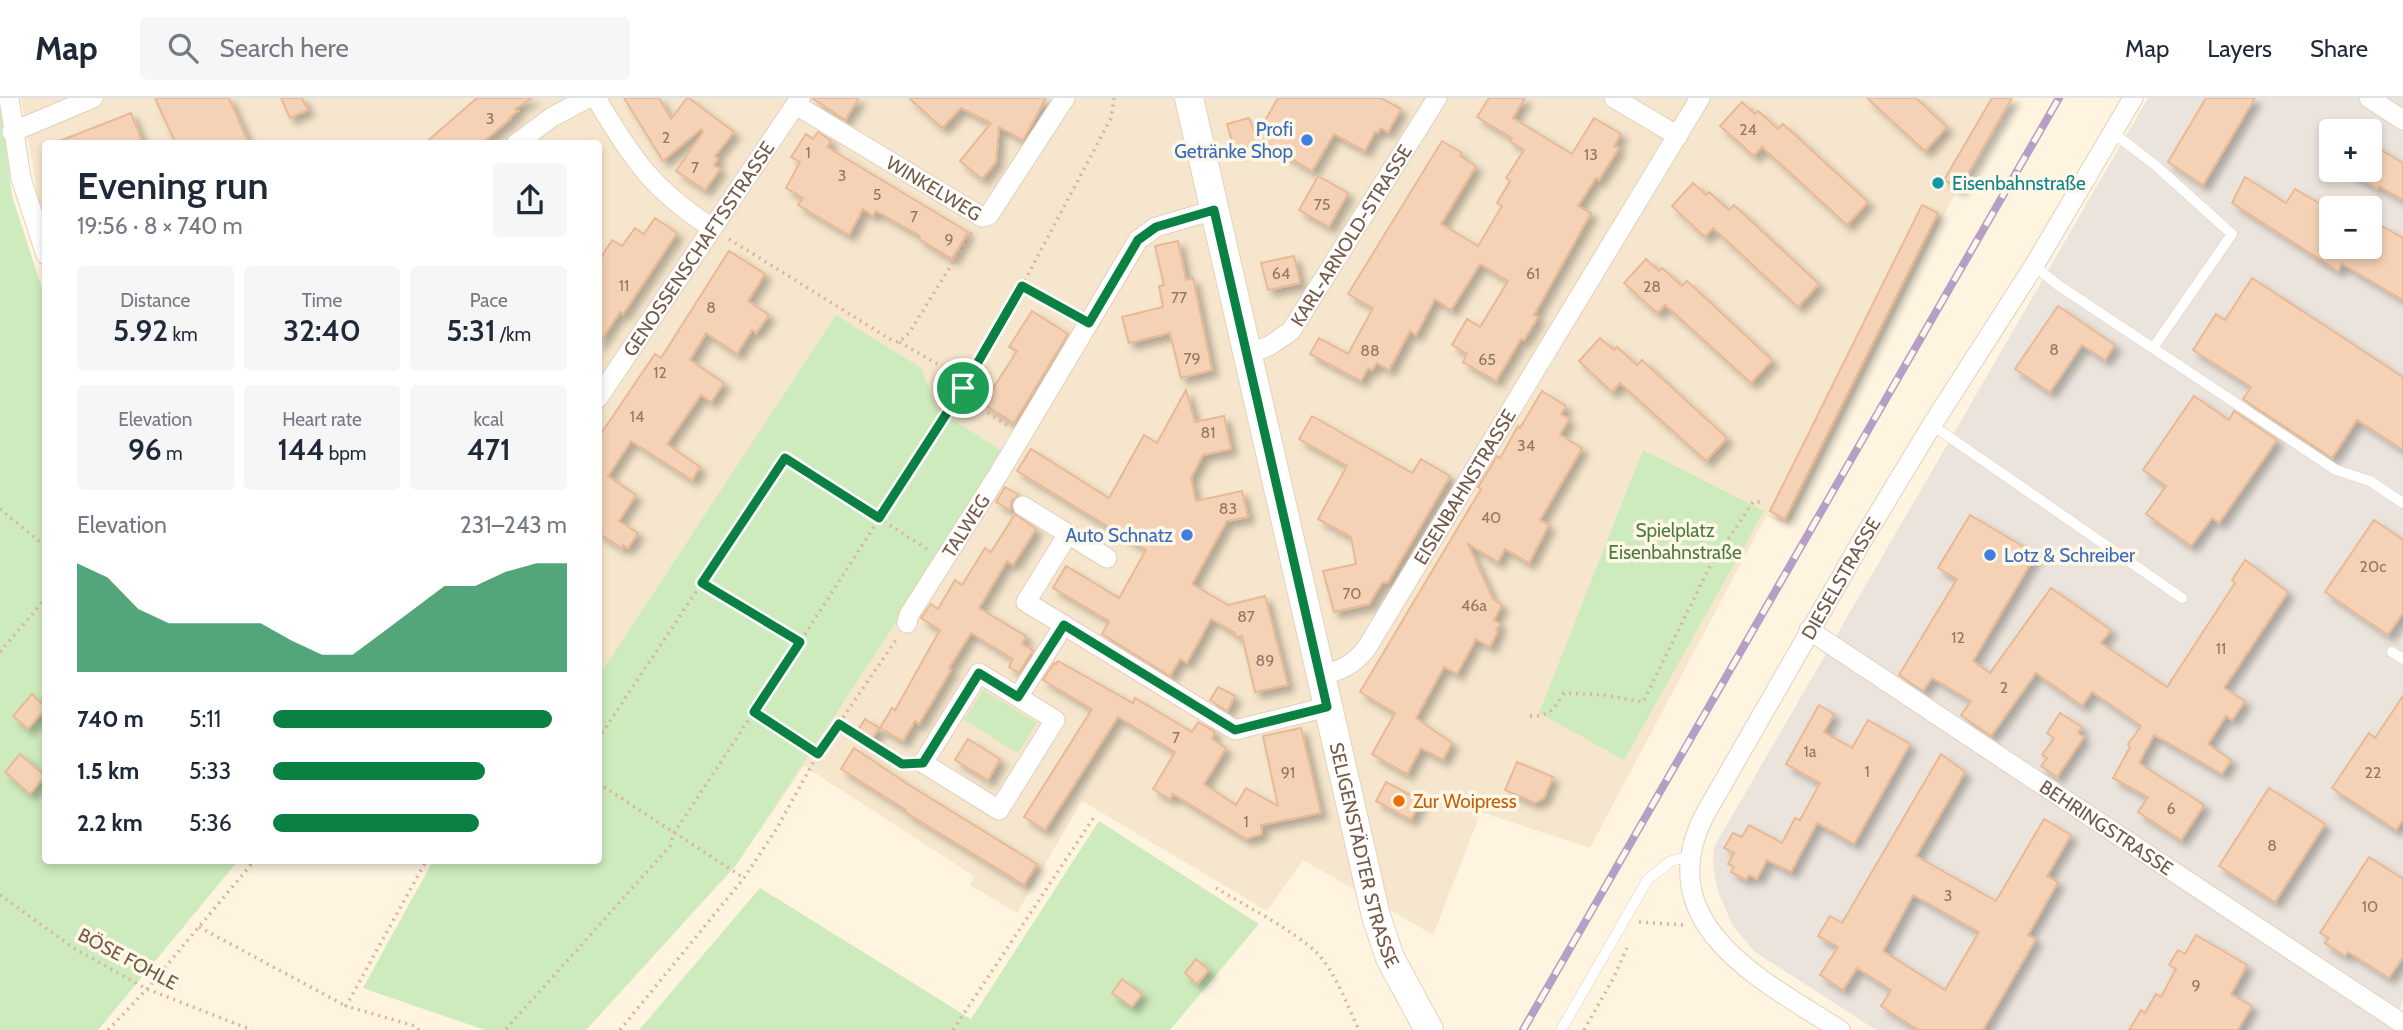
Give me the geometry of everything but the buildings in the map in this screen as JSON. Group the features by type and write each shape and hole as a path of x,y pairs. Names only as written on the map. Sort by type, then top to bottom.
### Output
{"main road":[{"name":"SELIGENSTÄDTER STRASSE","path":"1189,98 1376,916 1390,958 1429,1030"}],"street":[{"path":"9,98 12,132 27,201 42,244"},
{"path":"12,132 93,98"},
{"path":"521,140 552,117 588,98"},
{"path":"596,98 627,149 646,174 666,195 712,228"},
{"name":"WINKELWEG","path":"798,101 982,217 989,215 1065,98"},
{"name":"KARL-ARNOLD-STRASSE","path":"1247,354 1269,346 1291,331 1437,98"},
{"path":"1614,98 1678,136"},
{"name":"EISENBAHNSTRASSE","path":"1321,676 1350,665 1366,649 1700,98"},
{"name":"DIESELSTRASSE","path":"1840,1030 1745,968 1707,928 1693,889 1691,856 1695,836 1809,630 1932,425 2034,266 2133,98"},
{"path":"2369,98 2403,120"},
{"name":"GENOSSENSCHAFTSSTRASSE","path":"602,392 798,101"},
{"name":"TALWEG","path":"907,623 909,615 998,475 1138,240 1156,227 1214,210"},
{"path":"1023,506 1107,558"},
{"path":"1068,534 1026,602 1235,730 1327,707"},
{"path":"1018,697 1064,625"},
{"name":"BEHRINGSTRASSE","path":"1809,630 2403,1024"},
{"path":"979,673 1018,697 1055,720 999,810 923,763 979,673"}],"lane":[{"path":"2112,132 2232,234 2153,348"},
{"path":"2034,266 2336,470 2370,481 2403,503"},
{"path":"1932,425 2182,598"},
{"path":"2392,652 2403,659"},
{"path":"1561,1030 1639,892 1657,870 1671,861 1691,856"}],"path":[{"path":"506,1029 670,846 674,833 963,388 1022,286 1111,118 1114,98"},
{"path":"899,342 909,333 982,217"},
{"path":"712,228 893,341 953,373 963,388"},
{"path":"1022,286 1089,323"},
{"path":"958,394 1003,423"},
{"path":"602,733 785,458 927,549"},
{"path":"1530,716 1541,717 1553,711 1564,692 1605,695 1643,702 1709,568 1753,502 1761,502"},
{"path":"0,509 42,544"},
{"path":"702,583 800,642"},
{"path":"0,652 42,603"},
{"path":"620,1030 744,878 777,828 818,754 907,623"},
{"path":"754,712 818,754"},
{"path":"839,724 902,764 923,763"},
{"path":"602,786 744,878"},
{"path":"953,1030 1097,814"},
{"path":"108,1030 147,989 252,864"},
{"path":"346,1006 424,864"},
{"path":"1216,888 1299,939 1319,955 1331,973 1359,1030"},
{"name":"BÖSE FOHLE","path":"0,895 75,949 147,989 252,1030"},
{"path":"1620,926 1656,922 1707,928"},
{"path":"199,928 346,1006 415,1026 419,1030"}],"shaded area":[{"path":"21,98 2012,98 1948,207 1789,525 1766,516 1590,848 1481,812 1433,935 1303,860 1267,911 1082,801 1017,913 970,885 974,876 804,766 737,864 586,1030 485,1030 363,988 431,864 602,864 602,140 42,140 42,211"},
{"path":"2148,98 2403,98 2403,999 2394,1030 1876,1030 1755,952 1733,926 1718,892 1713,867 1714,847"}],"green space":[{"path":"0,98 12,196 42,289 42,864 236,864 98,1030 0,1030"},
{"path":"836,315 921,368 937,410 1007,454 737,864 586,1030 485,1030 363,988 431,864 602,864 602,671"},
{"name":"Spielplatz Eisenbahnstraße","path":"1643,450 1764,511 1624,760 1539,713"},
{"path":"983,690 1037,723 1018,753 964,720"},
{"path":"1099,821 1259,924 1170,1030 639,1030 760,888 971,1019"}],"railway":[{"path":"1523,1030 2059,98"}],"place":[{"name":"Profi Getränke Shop","path":"1307,140"},
{"name":"Eisenbahnstraße","path":"1938,183"},
{"name":"Auto Schnatz","path":"1187,535"},
{"name":"Lotz & Schreiber","path":"1990,555"},
{"name":"Zur Woipress","path":"1399,801"}],"route":[{"path":"1214,210 1327,707 1235,730 1064,625 1018,697 979,673 923,763 902,764 839,724 818,754 754,712 800,642 702,583 785,458 879,518 963,388 1022,286 1089,323 1138,240 1156,227 1214,210"}]}
